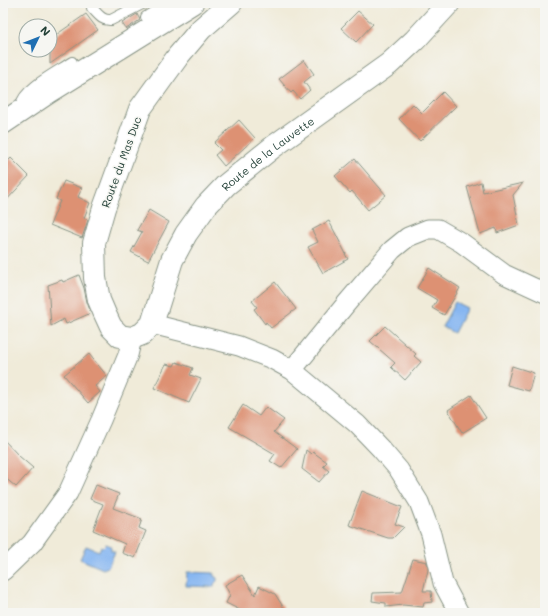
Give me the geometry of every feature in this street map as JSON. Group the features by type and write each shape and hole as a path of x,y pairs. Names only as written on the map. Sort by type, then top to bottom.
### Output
{"street":[{"path":"3,123 49,92 192,3"},
{"name":"Route du Mas Duc","path":"132,338 120,336 111,327 99,300 95,278 94,243 104,208 140,109 179,54 200,29 231,3"},
{"name":"Route de la Lauvette","path":"152,324 172,260 186,234 206,206 226,184 273,147 389,64 415,40 449,3"},
{"path":"292,370 392,250 408,237 428,229 438,229 462,243 504,274 545,293"},
{"path":"3,571 32,543 68,493 128,355 132,338 142,334 152,324 239,346 272,359 292,370 357,424 399,470 419,502 431,534 443,583 459,613"}],"lane":[{"path":"92,8 100,18 106,21 111,20 144,3"},
{"path":"146,17 168,3"},
{"path":"22,110 20,104 21,100 32,88 72,62"}],"water":[{"path":"455,302 467,308 454,333 442,327"},
{"path":"106,544 111,546 111,550 115,552 108,567 103,569 80,559 86,546 99,551 101,546 103,547"},
{"path":"187,572 214,573 217,581 214,584 214,587 186,586"}],"building":[{"path":"358,11 373,24 356,42 341,28"},
{"path":"86,14 98,30 50,64 50,58 58,58 58,33"},
{"path":"137,14 140,20 126,29 122,23"},
{"path":"304,60 314,74 304,82 310,90 300,99 293,91 291,93 279,79"},
{"path":"443,92 456,106 420,141 399,119 413,104 422,113"},
{"path":"239,120 255,138 224,166 215,155 221,150 214,143"},
{"path":"11,158 29,176 3,204 3,166"},
{"path":"355,159 386,195 368,210 352,191 350,193 335,176"},
{"path":"64,181 82,188 78,197 90,203 84,218 88,220 82,238 50,225 60,201 56,199"},
{"path":"481,182 483,192 523,183 513,195 519,225 497,233 496,228 480,234 467,187"},
{"path":"149,210 169,222 148,261 131,252 142,232 137,230"},
{"path":"329,221 348,259 323,273 308,247 318,242 312,230"},
{"path":"429,268 460,288 444,315 432,308 437,300 417,288"},
{"path":"79,275 91,313 66,324 64,319 51,326 48,285 62,280 63,282"},
{"path":"275,282 296,309 271,328 266,322 265,324 254,309 257,307 252,301"},
{"path":"385,326 416,354 414,356 421,362 405,380 391,367 395,363 370,341"},
{"path":"89,354 107,376 95,386 100,392 88,403 64,375"},
{"path":"176,362 193,368 190,375 201,379 189,403 154,388 166,364 174,366"},
{"path":"512,366 534,373 529,391 507,385"},
{"path":"471,395 486,418 462,433 448,410"},
{"path":"243,405 259,416 266,407 284,420 274,432 297,449 281,468 270,461 275,454 229,427"},
{"path":"3,439 33,468 16,487 3,476"},
{"path":"306,450 311,454 313,452 327,462 323,466 329,471 319,482 302,469"},
{"path":"96,485 119,494 113,508 142,519 139,528 146,531 135,558 122,553 125,544 93,530 103,504 90,499"},
{"path":"362,491 402,507 395,524 404,527 393,538 388,538 349,525"},
{"path":"413,559 427,562 428,570 423,591 431,591 432,602 424,603 423,607 403,605 386,607 386,603 372,601 373,593 402,592"},
{"path":"242,575 255,595 259,586 275,594 287,613 246,613 226,603 230,595 225,585"}]}
